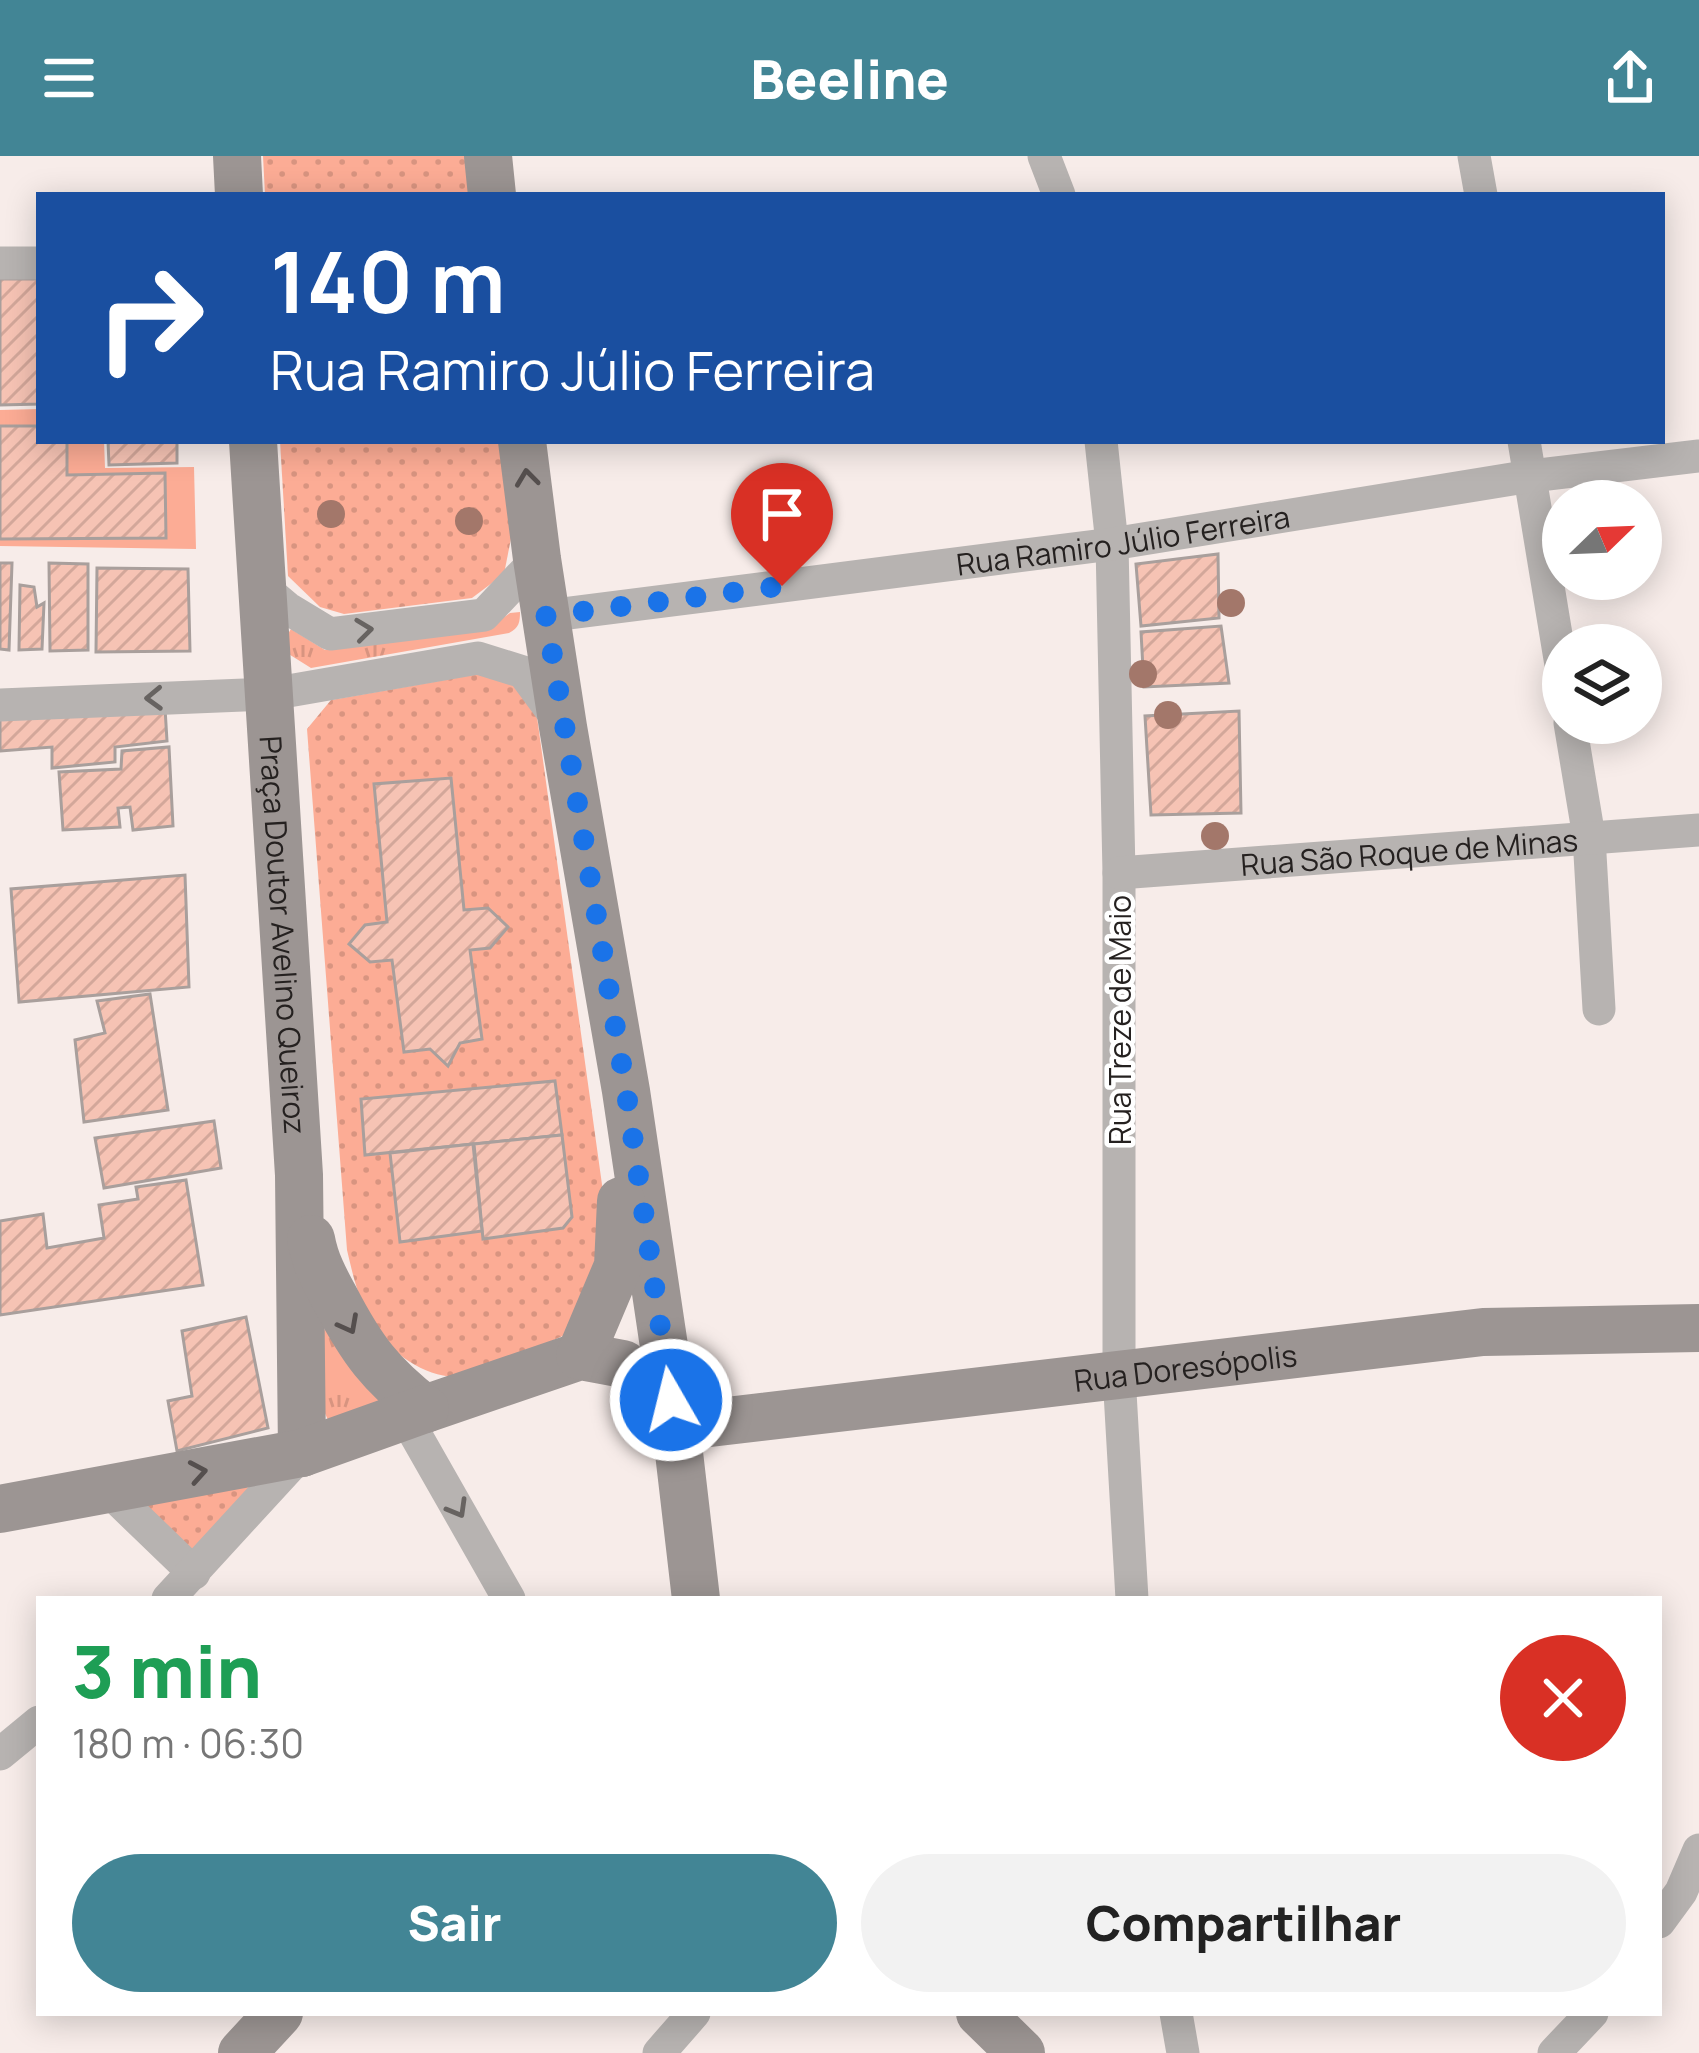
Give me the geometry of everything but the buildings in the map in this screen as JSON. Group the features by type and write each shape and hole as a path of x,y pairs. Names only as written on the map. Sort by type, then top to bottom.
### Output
{"main road":[{"path":"237,156 239,192"},
{"path":"488,156 492,192"},
{"name":"Praça Doutor Avelino Queiroz","path":"254,444 299,1175 302,1453"},
{"path":"523,444 531,587 563,727 626,1090 696,1596"},
{"path":"580,1356 618,1266 626,1090"},
{"name":"Praça Doutor Avelino Queiroz","path":"299,1175 314,1258 358,1343 416,1414"},
{"name":"Rua Doresópolis","path":"674,1413 1119,1375 1483,1332 1699,1328"},
{"path":"0,1509 302,1453 580,1356 623,1364 674,1413"},
{"path":"242,2053 276,2016"},
{"path":"983,2016 1021,2053"}],"street":[{"path":"1044,156 1058,192"},
{"path":"1474,156 1480,192"},
{"path":"0,263 36,262"},
{"name":"Rua Treze de Maio","path":"1100,444 1112,544 1119,873 1119,1375 1132,1596"},
{"path":"1525,444 1555,624"},
{"name":"Rua Ramiro Júlio Ferreira","path":"531,587 1112,544 1531,476 1699,456"},
{"path":"262,587 330,634 484,615 531,587"},
{"name":"Praça Doutor Avelino Queiroz","path":"271,694 478,658 523,672 563,727"},
{"path":"0,705 271,694"},
{"path":"1574,744 1589,837 1599,1009"},
{"name":"Rua São Roque de Minas","path":"1119,873 1699,830"},
{"path":"416,1414 507,1596"},
{"path":"171,1596 302,1453"},
{"path":"107,1489 194,1573"},
{"path":"0,1754 36,1724"},
{"path":"1662,1918 1681,1892 1699,1850"},
{"path":"658,2053 691,2016"},
{"path":"1177,2016 1183,2053"},
{"path":"1554,2053 1589,2016"}],"green space":[{"path":"263,156 469,156 474,192 265,192"},
{"path":"36,409 36,444 104,444 105,468 194,467 196,549 0,546 0,410"},
{"path":"280,444 505,444 515,518 504,574 472,598 344,614 320,607 288,576"},
{"path":"520,612 518,624 509,633 311,668 279,648 291,629 325,650 496,623"},
{"path":"484,673 515,685 536,710 610,1242 571,1332 495,1367 455,1377 416,1365 383,1338 361,1301 347,1250 307,729 331,700"},
{"path":"326,1325 393,1397 328,1420 316,1373"},
{"path":"238,1477 253,1493 191,1556 138,1499"}],"route":[{"path":"671,1400 626,1090 546,616 782,586"}]}
